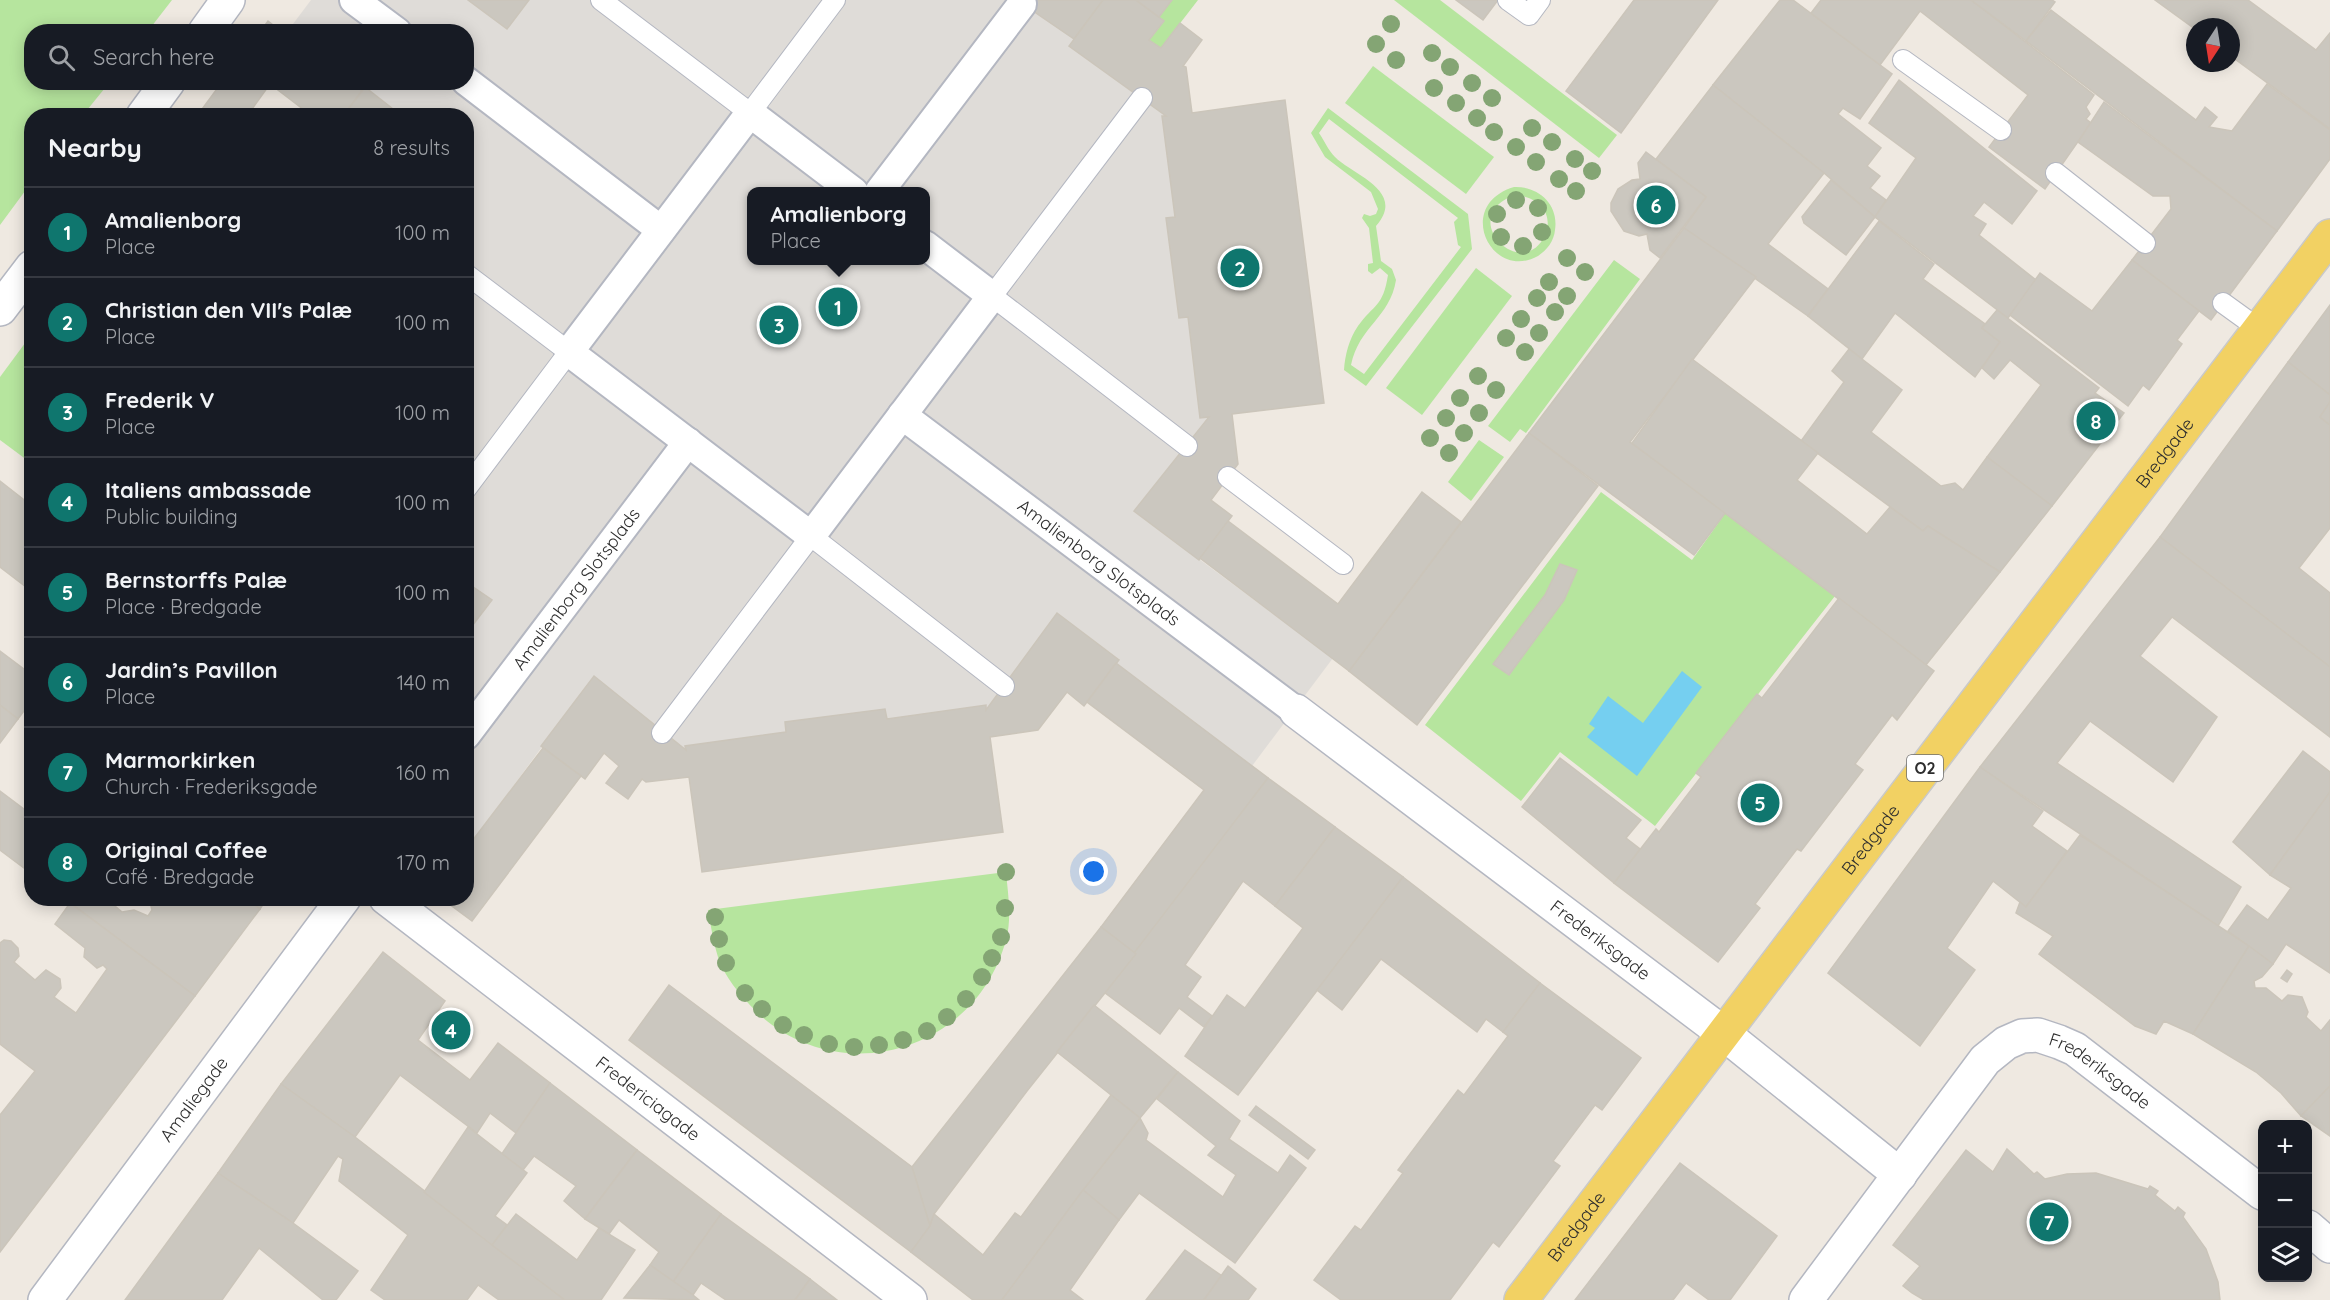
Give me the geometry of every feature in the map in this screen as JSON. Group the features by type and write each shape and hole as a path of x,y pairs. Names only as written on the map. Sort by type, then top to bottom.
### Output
{"main road":[{"name":"Bredgade","path":"1521,1300 2330,236"}],"street":[{"path":"211,24 228,0"},
{"path":"354,0 386,24"},
{"path":"883,187 1022,4"},
{"path":"474,87 661,230"},
{"path":"149,108 162,90"},
{"path":"847,187 750,113 569,352 811,536 992,296 930,249"},
{"path":"0,309 24,278"},
{"name":"Amalienborg Slotsplads","path":"902,416 1296,711"},
{"name":"Amalienborg Slotsplads","path":"474,724 687,442"},
{"name":"Frederiksgade","path":"1296,711 1723,1033 1900,1174"},
{"name":"Amaliegade","path":"45,1300 338,906"},
{"name":"Fredericiagade","path":"396,906 910,1300"},
{"name":"Frederiksgade","path":"1806,1300 1985,1060 2006,1043 2022,1036 2038,1035 2075,1049 2254,1186"},
{"path":"2308,1228 2330,1246"}],"lane":[{"path":"602,0 750,113 835,0"},
{"path":"1508,0 1529,15 1540,0"},
{"path":"1903,60 2001,130"},
{"path":"1142,98 992,296 1188,446"},
{"path":"2056,173 2145,243"},
{"path":"474,280 569,352 474,478"},
{"path":"2223,303 2259,329"},
{"path":"1228,477 1343,564"},
{"path":"662,733 811,536 1004,686"}],"green space":[{"path":"0,0 172,0 153,24 24,24 24,90 103,90 89,108 24,108 24,192 0,225"},
{"path":"1172,0 1198,0 1161,48 1149,40 1164,21 1159,17"},
{"path":"1394,0 1440,0 1617,135 1599,158"},
{"path":"1373,66 1494,157 1466,194 1345,103"},
{"path":"1328,108 1468,214 1472,249 1366,386 1344,370 1346,353 1352,336 1381,299 1386,285 1388,275 1380,268 1372,274 1368,271 1368,264 1373,263 1369,228 1362,218 1364,214 1370,216 1376,214 1378,209 1371,192 1325,157 1311,133","holes":["1329,119 1458,218 1454,222 1458,245 1461,247 1364,374 1351,365 1355,352 1367,331 1388,304 1396,280 1392,269 1381,261 1376,226 1384,214 1385,203 1374,185 1335,157 1319,133"]},
{"path":"1514,187 1523,187 1545,198 1554,212 1555,221 1553,238 1541,254 1521,261 1506,259 1494,250 1486,238 1483,224 1486,209 1496,196","holes":["1515,195 1523,196 1542,207 1547,219 1547,227 1545,235 1535,248 1522,253 1510,250 1499,242 1492,230 1491,217 1498,205"]},
{"path":"1614,260 1640,279 1526,433 1520,429 1510,442 1488,426"},
{"path":"1476,268 1512,296 1422,415 1386,388"},
{"path":"24,344 24,458 0,440 0,377"},
{"path":"1479,440 1504,457 1471,501 1448,482"},
{"path":"1601,492 1692,560 1726,512 1835,596 1655,826 1560,752 1521,801 1425,725"},
{"path":"1006,872 1009,915 1006,940 991,977 968,1008 938,1031 905,1046 869,1053 832,1051 796,1039 762,1017 738,992 720,963 708,910"}],"shaded area":[{"path":"311,0 468,0 507,29 529,0 1103,0 1069,46 1166,116 1162,116 1175,217 1166,218 1179,317 1188,317 1200,418 1209,417 1134,511 1333,658 1252,766 1116,663 1119,659 1057,613 986,710 985,705 887,719 885,709 785,722 786,732 685,746 686,750 594,676 474,839 474,624 492,600 474,587 474,108 393,108 369,90 474,90 474,24 293,24"}],"water":[{"path":"1682,671 1702,687 1637,776 1587,737 1595,728 1589,724 1608,696 1643,723"}],"building":[{"path":"468,0 529,0 507,29"},
{"path":"1017,0 1103,0 1074,39"},
{"path":"1103,0 1136,0 1164,21 1149,40 1161,48 1180,23 1202,40 1183,66 1186,67 1192,113 1285,100 1324,403 1232,414 1238,464 1211,500 1232,516 1199,560 1134,511 1209,417 1200,418 1188,317 1179,318 1166,218 1175,217 1162,116 1166,116 1069,46"},
{"path":"1136,0 1172,0 1159,17"},
{"path":"1456,0 1498,0 1483,20"},
{"path":"1634,0 1718,0 1621,133 1566,91"},
{"path":"1780,0 1793,0 1892,74 1860,119 1843,108 1838,114 1881,148 1867,166 1880,176 1870,188 1886,200 1875,217 1824,173 1713,85"},
{"path":"1821,0 1971,0 2094,95 2086,107 2090,114 2086,119 2091,123 2045,189 1989,147 2028,95 1920,11 1880,65 1811,13"},
{"path":"1971,0 2052,0 2055,2 2026,41"},
{"path":"2155,0 2248,0 2316,50 2330,33 2330,129 2240,63 2240,18 2186,18 2186,22"},
{"path":"2051,10 2196,120 2205,107 2217,117 2209,127 2232,131 2267,84 2330,130 2330,159 2277,231 2026,41"},
{"path":"1899,80 2037,191 2012,224 1984,202 1973,216 1986,224 1979,235 2036,280 2008,318 1875,217 1916,158 1869,123"},
{"path":"1713,85 1824,173 1768,244 1828,289 1808,316 1684,228 1706,197 1656,159"},
{"path":"216,90 266,90 253,108 203,108"},
{"path":"278,90 362,91 349,108 302,108"},
{"path":"363,90 369,90 392,108 349,108"},
{"path":"2104,102 2277,231 2211,320 2132,260 2171,209 2170,196 2153,196 2078,142"},
{"path":"1646,152 1706,197 1660,258 1650,250 1647,234 1639,236 1624,231 1611,211 1611,203 1618,189 1632,180 1640,179 1638,163"},
{"path":"1831,180 1875,217 1846,255 1804,223 1802,217"},
{"path":"1879,221 1934,264 1923,279 1985,324 1982,328 2000,342 1975,377 1895,313 1862,359 1808,316"},
{"path":"1684,228 1756,277 1630,442 1726,512 1694,555 1529,433"},
{"path":"2132,260 2199,311 2177,340 2182,344 2149,390 2143,385 2128,406 2010,315 2040,273 2092,311"},
{"path":"2330,305 2330,395 2288,362"},
{"path":"1997,310 2099,388 2095,393 2124,413 2052,506 1987,457 2041,385 2010,360 1994,379 1982,368 2000,342 1982,328"},
{"path":"1849,349 1902,390 1871,432 1941,486 1955,483 1963,490 1987,457 2052,506 2000,572 1928,526 1923,531 1801,441 1844,382 1832,371"},
{"path":"1692,359 1818,453 1797,480 1867,534 1890,507 1923,531 1928,526 2000,572 1926,665 1632,443"},
{"path":"2288,362 2330,395 2330,402 2320,417 2330,425 2330,528 2299,568 2330,593 2330,667 2160,537"},
{"path":"2330,402 2330,425 2320,417"},
{"path":"1529,433 1598,486 1417,725 1349,671"},
{"path":"0,481 24,500 24,585 0,567"},
{"path":"1422,492 1461,522 1349,671 1200,558 1228,521 1338,604"},
{"path":"2160,537 2330,667 2330,737 2172,617 2140,656 2217,717 2173,782 2090,721 2057,763 2241,887 2218,926 1980,767"},
{"path":"1560,564 1577,570 1564,600 1509,675 1493,664 1545,595"},
{"path":"474,588 492,600 474,624"},
{"path":"1839,598 1934,671 1897,720 1892,715 1855,764 1863,770 1801,851 1797,849 1755,904 1760,908 1718,962 1614,883 1656,829 1659,832 1701,777 1696,773 1757,694 1762,698"},
{"path":"1057,613 1119,660 1084,706 1067,692 1038,730 990,737 1003,832 702,872 689,777 646,782 642,779 628,799 606,783 619,766 604,753 585,779 541,746 594,676 686,750 685,746 786,732 785,722 885,709 887,719 986,705 986,710"},
{"path":"0,651 24,669 24,711 18,719 0,705"},
{"path":"1116,663 1268,778 1136,954 1101,927 1204,790 1087,702"},
{"path":"0,705 18,719 0,743"},
{"path":"543,748 581,776 472,921 452,906 474,906 474,839"},
{"path":"2303,751 2330,772 2330,792 2270,875 2233,842"},
{"path":"1560,758 1641,820 1626,838 1640,849 1614,883 1522,807"},
{"path":"1980,767 2043,811 2032,826 2067,851 2026,907 1993,881 1947,948 1975,970 1920,1046 1828,973"},
{"path":"1268,778 1335,827 1275,906 1243,881 1185,965 1201,977 1187,997 1212,1016 1204,1027 1179,1008 1160,1034 1104,992"},
{"path":"0,791 24,809 24,868 0,850"},
{"path":"2330,792 2330,973 2286,944 2273,964 2228,931 2247,905 2268,920 2291,888 2270,875"},
{"path":"1335,827 1403,877 1238,1095 1185,1056 1227,995 1245,1008 1303,928 1275,906"},
{"path":"2080,835 2249,946 2193,1034 2164,1021 2156,1034 2135,1026 2039,954 2053,936 2016,913 2020,902 2026,907"},
{"path":"1403,877 1540,983 1503,1032 1486,1019 1477,1032 1381,959 1342,1010 1317,990"},
{"path":"68,906 74,906 195,996 0,1252 0,1115 35,1071 0,1044 0,943 4,940 11,941 18,948 19,956 14,962 35,980 46,970 60,979 61,988 54,997 76,1013 107,969 103,965 97,968 84,957 85,948 55,924"},
{"path":"75,906 115,906 122,912 134,910 148,916 152,910 151,906 256,906 260,909 195,996"},
{"path":"1101,927 1136,954 1027,1091 934,1214 930,1226 912,1167"},
{"path":"2249,946 2273,964 2262,977 2254,981 2255,988 2266,988 2282,1001 2288,995 2302,997 2308,1012 2306,1017 2321,1031 2330,1020 2330,1086 2301,1116 2281,1093 2256,1072 2193,1034"},
{"path":"383,952 445,1001 418,1040 470,1080 498,1043 550,1083 516,1133 490,1113 477,1133 400,1075 355,1137 281,1084"},
{"path":"2287,970 2292,974 2287,982 2281,978"},
{"path":"1540,983 1641,1058 1602,1110 1595,1105 1553,1161 1560,1166 1499,1247 1493,1242 1450,1300 1341,1300 1314,1280 1355,1226 1361,1230 1403,1173 1398,1170 1458,1090 1464,1095 1508,1036 1503,1032"},
{"path":"669,985 912,1167 930,1226 911,1252 629,1040"},
{"path":"1094,1005 1178,1072 1140,1118 1057,1052"},
{"path":"1178,1072 1240,1121 1229,1139 1278,1173 1290,1155 1306,1168 1235,1263 1139,1193 1119,1220 1083,1190 1140,1118 1148,1133 1146,1140 1223,1197 1236,1175 1208,1155 1216,1146 1157,1099"},
{"path":"550,1083 637,1150 585,1219 564,1201 576,1186 534,1156 523,1170 501,1155"},
{"path":"281,1084 355,1137 565,1300 499,1300 478,1285 467,1300 385,1300 371,1290 408,1235 339,1181 343,1159 338,1156 293,1223 218,1173"},
{"path":"2330,1086 2330,1136 2312,1124 2312,1120 2301,1116"},
{"path":"1111,1095 1140,1118 1083,1190 1002,1300 973,1300 911,1252 930,1226 934,1214 983,1255 1015,1213 1021,1217"},
{"path":"1256,1106 1315,1150 1308,1159 1249,1115"},
{"path":"468,1127 527,1173 495,1216 507,1225 492,1245 424,1192"},
{"path":"2007,1149 2034,1174 2037,1172 2045,1179 2067,1174 2096,1173 2148,1189 2150,1186 2158,1191 2155,1195 2175,1211 2178,1207 2185,1213 2183,1217 2206,1249 2218,1282 2220,1300 1924,1300 1912,1293 1903,1286 1920,1266 1893,1245 1966,1150 1993,1172"},
{"path":"637,1150 721,1214 673,1282 650,1265 659,1252 619,1220 609,1234 585,1219"},
{"path":"1680,1163 1777,1236 1730,1300 1709,1300 1686,1283 1673,1300 1575,1300"},
{"path":"218,1173 293,1223 358,1271 336,1300 323,1300 259,1248 222,1300 125,1300"},
{"path":"1083,1190 1119,1220 1070,1290 1083,1300 1002,1300"},
{"path":"516,1214 577,1260 599,1228 635,1250 601,1300 565,1300 492,1245"},
{"path":"721,1214 810,1279 795,1300 726,1300 701,1283 693,1295 673,1282"},
{"path":"1185,1250 1222,1276 1204,1300 1146,1300"},
{"path":"650,1265 693,1295 699,1300 624,1298"},
{"path":"1228,1266 1256,1289 1248,1300 1204,1300"},
{"path":"810,1279 837,1300 795,1300"}],"place":[{"name":"Jardin’s Pavillon","path":"1656,205"},
{"name":"Christian den VII's Palæ","path":"1240,268"},
{"name":"Amalienborg","path":"838,307"},
{"name":"Frederik V","path":"779,325"},
{"name":"Original Coffee","path":"2096,421"},
{"name":"Bernstorffs Palæ","path":"1760,803"},
{"name":"Italiens ambassade","path":"451,1030"},
{"name":"Marmorkirken","path":"2049,1222"}]}
